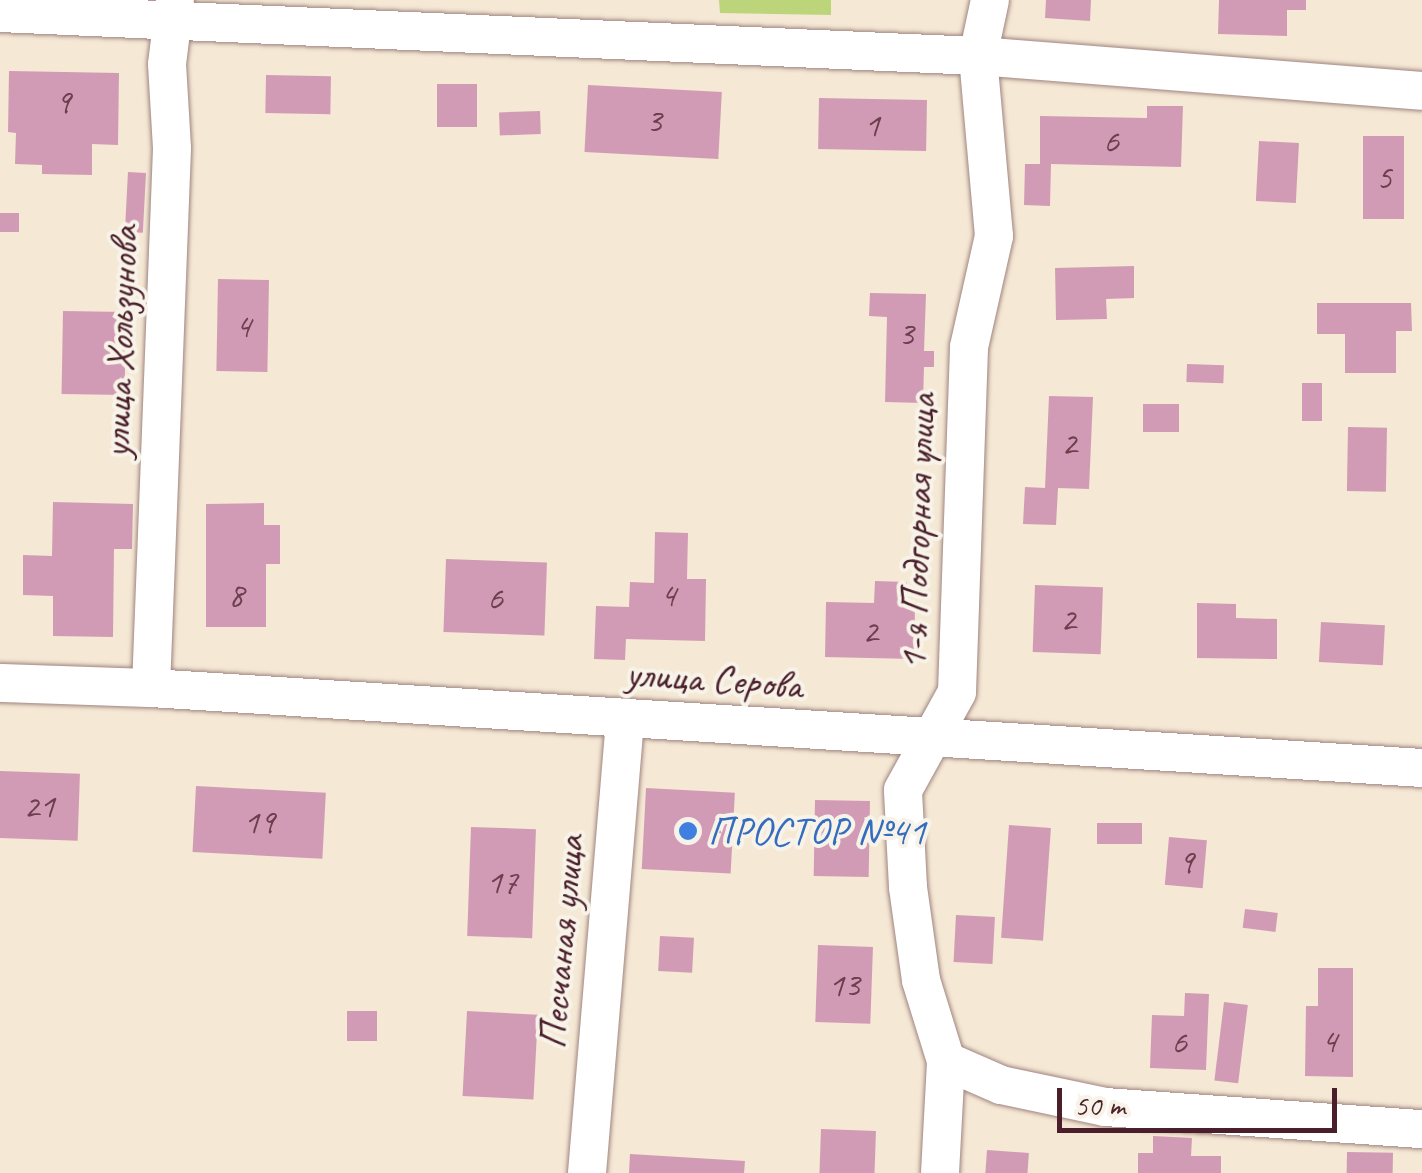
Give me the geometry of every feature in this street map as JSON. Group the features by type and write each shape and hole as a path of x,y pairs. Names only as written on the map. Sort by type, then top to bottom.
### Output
{"street":[{"name":"1-я Подгорная улица","path":"940,1173 946,1061 921,980 908,886 904,790 935,739 957,692 969,347 994,236 978,56 990,0"},
{"path":"0,12 172,10 978,56 1422,91"},
{"name":"улица Хользунова","path":"152,688 172,148 172,10"},
{"name":"улица Серова","path":"0,683 152,688 1422,768"},
{"name":"Песчаная улица","path":"587,1173 625,718"},
{"path":"946,1061 1001,1084 1105,1107 1422,1129"}],"green space":[{"path":"719,0 831,0 831,15 720,13"}],"building":[{"path":"1046,0 1091,0 1090,21 1045,18"},
{"path":"1219,0 1306,0 1306,10 1287,10 1287,36 1218,34"},
{"path":"9,71 119,73 118,145 92,144 92,175 42,174 42,165 15,164 16,133 8,132"},
{"path":"266,75 331,76 330,114 265,113"},
{"path":"437,84 477,84 477,127 437,127"},
{"path":"588,85 722,92 718,159 584,152"},
{"path":"819,98 927,100 926,151 818,149"},
{"path":"1147,106 1183,106 1181,167 1051,164 1050,206 1024,205 1025,164 1040,164 1040,116 1147,118"},
{"path":"540,111 541,134 500,135 499,112"},
{"path":"1363,136 1404,136 1404,219 1363,219"},
{"path":"1259,141 1299,143 1296,203 1256,201"},
{"path":"128,172 146,173 143,233 125,232"},
{"path":"0,213 19,213 19,232 0,232"},
{"path":"1134,266 1134,298 1106,299 1107,319 1056,320 1055,268"},
{"path":"218,279 269,280 267,372 216,371"},
{"path":"870,293 926,294 924,351 934,351 934,367 924,367 923,403 885,402 887,317 869,316"},
{"path":"1317,303 1411,303 1412,331 1396,331 1396,373 1345,373 1345,334 1317,334"},
{"path":"63,311 126,312 125,395 62,394"},
{"path":"1187,364 1224,365 1223,383 1186,382"},
{"path":"1302,383 1322,383 1322,421 1302,421"},
{"path":"1049,396 1093,397 1089,489 1058,488 1056,525 1023,524 1025,487 1045,488"},
{"path":"1143,404 1179,404 1179,432 1143,432"},
{"path":"1348,427 1387,428 1386,492 1347,491"},
{"path":"53,502 133,504 132,549 114,549 113,637 53,636 53,596 23,595 23,555 52,556"},
{"path":"264,503 264,525 280,525 280,564 266,564 266,627 206,627 206,504"},
{"path":"655,532 688,533 687,579 706,579 705,641 626,639 625,660 594,659 596,606 629,607 630,582 654,583"},
{"path":"446,559 547,563 544,635 443,632"},
{"path":"875,581 907,582 906,605 915,605 914,659 825,657 826,602 874,603"},
{"path":"1035,585 1103,587 1101,654 1033,652"},
{"path":"1197,603 1236,604 1236,618 1277,619 1277,659 1197,658"},
{"path":"1321,622 1385,625 1383,665 1319,662"},
{"path":"0,771 80,774 78,841 0,838"},
{"path":"196,786 326,793 322,859 193,852"},
{"name":"ПРОСТОР №41","path":"646,788 735,793 731,874 642,869"},
{"path":"815,800 870,801 869,877 814,876"},
{"path":"1097,823 1142,823 1142,844 1097,844"},
{"path":"1009,825 1051,828 1043,941 1001,938"},
{"path":"471,827 536,829 532,938 467,936"},
{"path":"1169,837 1207,840 1203,888 1165,885"},
{"path":"1245,909 1278,913 1275,932 1243,928"},
{"path":"956,915 995,917 992,964 954,962"},
{"path":"660,936 694,938 692,973 658,971"},
{"path":"818,945 873,947 870,1024 815,1022"},
{"path":"1318,968 1353,968 1353,1077 1305,1076 1306,1006 1318,1006"},
{"path":"1185,993 1209,994 1206,1070 1150,1068 1152,1015 1184,1016"},
{"path":"1224,1002 1248,1005 1238,1083 1214,1080"},
{"path":"347,1011 377,1011 377,1041 347,1041"},
{"path":"467,1011 538,1015 533,1100 463,1096"},
{"path":"821,1129 876,1131 874,1173 819,1173"},
{"path":"1153,1136 1192,1138 1191,1156 1221,1156 1221,1173 1138,1173 1138,1153 1153,1153"},
{"path":"987,1150 1029,1153 1027,1173 985,1173"},
{"path":"1347,1152 1393,1153 1393,1173 1347,1173"},
{"path":"630,1154 745,1161 744,1173 629,1173"}],"place":[{"name":"ПРОСТОР №41","path":"688,831"}]}
